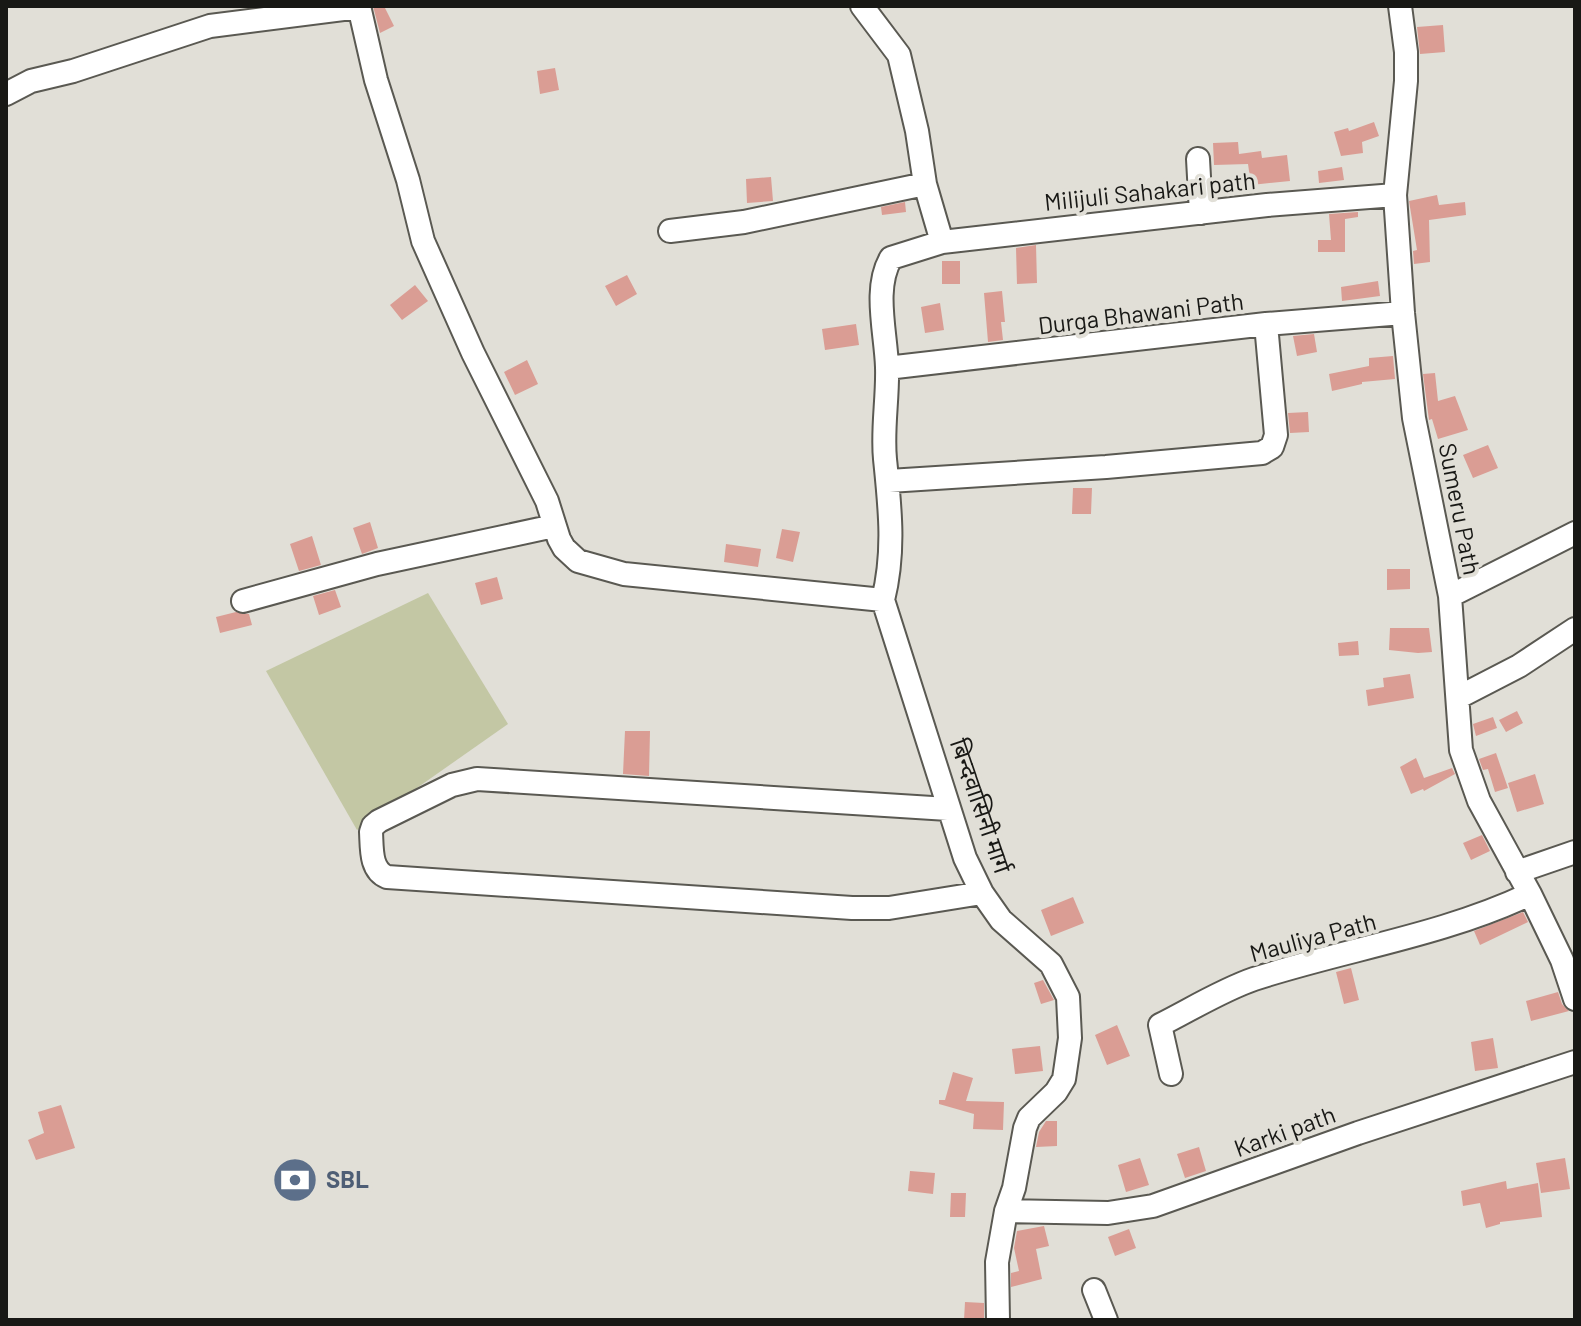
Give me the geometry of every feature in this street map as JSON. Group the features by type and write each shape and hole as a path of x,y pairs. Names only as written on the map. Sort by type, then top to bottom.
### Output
{"street":[{"path":"6,94 31,81 73,71 227,22 359,6 376,80 408,180 423,241 473,353 541,488 559,539 578,561 600,569 883,600 892,548 884,435 887,368"},
{"path":"862,6 899,55 917,131 925,184 942,242"},
{"name":"Sumeru Path","path":"1400,6 1405,33 1406,81 1395,195 1403,313 1414,418 1450,596 1459,697 1459,736 1464,762 1479,801 1530,894 1562,960 1575,999"},
{"path":"1198,159 1201,213"},
{"path":"670,231 744,222 925,184"},
{"name":"Milijuli Sahakari path","path":"887,368 882,317 884,274 891,258 911,250 942,242 1395,195"},
{"name":"Durga Bhawani Path","path":"887,368 1266,324 1403,313"},
{"path":"889,481 1262,453 1275,442 1266,324"},
{"path":"243,601 377,564 554,526"},
{"path":"1450,596 1575,533"},
{"name":"बिन्दवासिनी मार्ग","path":"883,600 965,858 982,893 1001,920 1051,964 1065,989 1069,1012 1069,1060 1064,1079 1056,1092 1029,1118 1025,1128 997,1262 998,1320"},
{"path":"1459,697 1519,666 1575,629"},
{"path":"948,809 477,779 452,785 379,821 371,832 375,867 381,876 387,877 852,908 889,908 982,893"},
{"path":"1517,872 1575,852"},
{"name":"Mauliya Path","path":"1171,1074 1160,1025 1251,980 1397,942 1492,912 1530,894"},
{"name":"Karki path","path":"1006,1211 1108,1213 1153,1206 1358,1133 1575,1062"},
{"path":"1094,1290 1106,1320"}],"green space":[{"path":"428,593 508,724 357,830 266,671"}],"building":[{"path":"373,6 384,6 394,26 380,33"},
{"path":"1443,25 1445,52 1420,54 1417,27"},
{"path":"555,68 559,90 540,94 537,71"},
{"path":"1374,122 1379,136 1362,142 1363,153 1341,156 1334,132 1348,128 1349,131"},
{"path":"1238,142 1239,154 1261,151 1262,158 1287,155 1290,181 1251,185 1248,164 1214,165 1213,143"},
{"path":"1342,167 1344,180 1319,183 1318,171"},
{"path":"771,177 773,201 747,203 746,179"},
{"path":"1437,195 1439,205 1465,202 1466,215 1429,220 1430,262 1414,264 1413,251 1417,250 1409,201"},
{"path":"905,202 906,212 882,215 881,207"},
{"path":"1358,212 1358,217 1345,219 1345,252 1318,252 1318,240 1331,240 1329,214"},
{"path":"1036,245 1037,283 1017,284 1016,248"},
{"path":"942,261 960,261 960,284 942,284"},
{"path":"627,275 637,294 616,306 605,286"},
{"path":"1378,281 1380,296 1342,301 1341,287"},
{"path":"415,285 428,301 402,320 390,305"},
{"path":"1002,291 1003,340 988,342 984,293"},
{"path":"940,303 944,330 925,333 921,307"},
{"path":"856,324 859,345 825,350 822,329"},
{"path":"1314,334 1317,352 1297,356 1293,336"},
{"path":"1393,356 1395,379 1362,382 1332,391 1329,374 1369,366 1369,358"},
{"path":"527,360 538,384 515,395 504,372"},
{"path":"1435,373 1438,401 1455,396 1468,430 1438,439 1432,419 1429,420 1423,374"},
{"path":"1308,412 1309,432 1290,433 1288,413"},
{"path":"1488,445 1498,468 1473,478 1463,455"},
{"path":"1073,488 1092,488 1091,514 1072,514"},
{"path":"370,522 378,548 362,554 353,528"},
{"path":"782,529 800,532 793,562 776,558"},
{"path":"312,536 321,565 299,571 290,544"},
{"path":"726,544 761,549 758,567 724,562"},
{"path":"1387,569 1410,569 1410,589 1387,590"},
{"path":"497,577 503,599 481,605 475,583"},
{"path":"335,590 341,607 319,615 313,596"},
{"path":"236,612 249,614 252,625 220,633 216,617"},
{"path":"1390,628 1429,628 1432,652 1389,650"},
{"path":"1358,641 1359,655 1339,656 1338,643"},
{"path":"1410,674 1414,698 1368,706 1366,690 1384,687 1383,678"},
{"path":"1517,711 1523,723 1506,732 1499,720"},
{"path":"1493,717 1497,728 1476,736 1473,724"},
{"path":"625,731 650,731 649,776 623,774"},
{"path":"1496,753 1508,788 1495,792 1488,769 1483,770 1479,759"},
{"path":"1416,758 1424,778 1452,768 1455,774 1424,791 1411,794 1400,767"},
{"path":"1535,774 1544,804 1517,812 1508,783"},
{"path":"1482,835 1490,851 1471,860 1463,843"},
{"path":"1073,897 1084,923 1051,936 1041,910"},
{"path":"1523,912 1528,922 1480,945 1474,931"},
{"path":"1351,968 1359,1000 1344,1004 1336,972"},
{"path":"1043,980 1054,1000 1041,1004 1034,983"},
{"path":"1558,992 1562,1004 1569,1011 1531,1021 1526,1001"},
{"path":"1117,1025 1130,1056 1107,1065 1095,1035"},
{"path":"1493,1038 1498,1068 1475,1071 1471,1042"},
{"path":"1040,1046 1043,1071 1015,1074 1012,1049"},
{"path":"953,1072 973,1078 966,1101 1004,1102 1003,1130 973,1129 974,1114 939,1104 939,1100 945,1100"},
{"path":"61,1105 75,1148 36,1160 28,1140 44,1133 38,1112"},
{"path":"1046,1121 1057,1121 1057,1146 1036,1147 1039,1132"},
{"path":"1199,1147 1206,1171 1185,1178 1177,1154"},
{"path":"1140,1158 1149,1185 1126,1192 1118,1165"},
{"path":"1565,1158 1570,1189 1541,1193 1536,1163"},
{"path":"910,1171 935,1173 933,1194 908,1191"},
{"path":"1506,1181 1507,1189 1538,1183 1542,1217 1500,1222 1486,1228 1480,1203 1463,1206 1461,1191"},
{"path":"951,1193 966,1193 965,1217 950,1217"},
{"path":"1044,1226 1049,1246 1036,1249 1042,1279 1011,1287 1011,1273 1019,1271 1014,1248 1017,1231"},
{"path":"1129,1229 1136,1248 1115,1256 1108,1237"},
{"path":"965,1302 984,1303 984,1320 964,1320"}],"place":[{"name":"SBL","path":"295,1180"}]}
